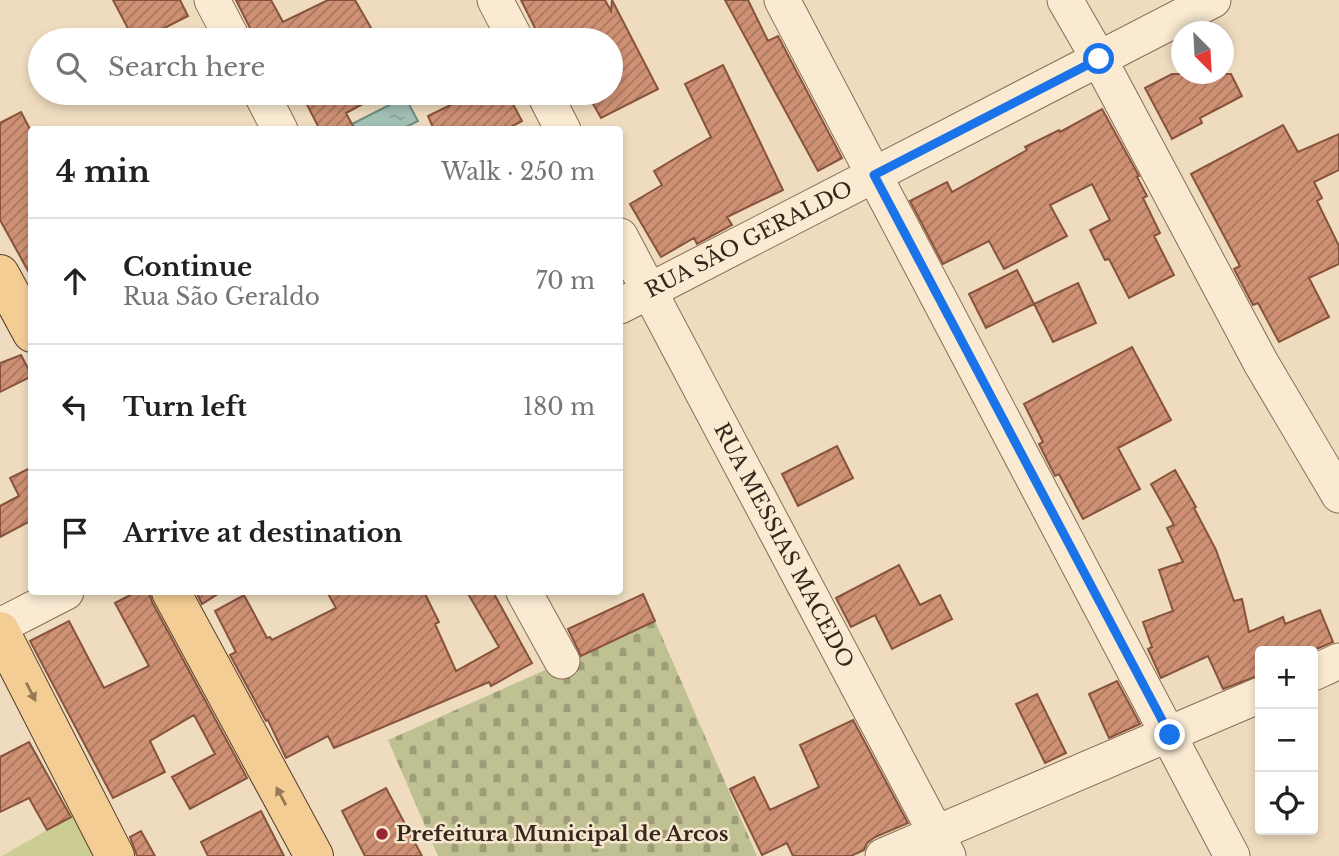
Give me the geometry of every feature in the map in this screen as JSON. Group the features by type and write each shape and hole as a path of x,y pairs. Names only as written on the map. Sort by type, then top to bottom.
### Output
{"main road":[{"path":"0,274 28,326"},
{"path":"173,595 314,856"},
{"path":"0,629 116,856"}],"street":[{"path":"212,0 227,28"},
{"path":"495,0 510,28"},
{"path":"782,0 1232,856"},
{"path":"1065,0 1261,363 1339,495"},
{"name":"RUA SÃO GERALDO","path":"634,299 1213,0"},
{"path":"267,105 278,126"},
{"path":"550,105 561,126"},
{"name":"RUA MESSIAS MACEDO","path":"623,250 634,299 942,845"},
{"path":"0,629 61,595"},
{"path":"526,595 562,661"},
{"path":"1318,671 1339,661"},
{"path":"883,856 942,845 1170,735 1255,697"}],"green space":[{"path":"655,621 757,856 438,856 388,740"},
{"path":"82,810 105,856 2,856"}],"water":[{"path":"389,105 409,105 418,121 408,126 352,124"}],"building":[{"path":"113,0 180,0 188,16 164,28 128,28"},
{"path":"236,0 271,0 283,22 328,0 355,0 371,28 250,28"},
{"path":"521,0 605,0 611,11 612,0 658,89 601,118 594,105 623,105 623,28 535,28"},
{"path":"725,0 748,0 768,41 778,36 842,158 818,171"},
{"path":"723,65 783,190 727,217 732,225 697,244 694,238 661,257 630,204 662,185 654,171 711,137 685,84"},
{"path":"1171,75 1171,84 1234,84 1234,80 1242,96 1200,118 1202,123 1172,139 1145,88"},
{"path":"307,105 361,105 346,113 353,126 318,126"},
{"path":"450,105 513,105 522,121 513,126 432,126 428,116"},
{"path":"1102,109 1139,176 1137,177 1147,196 1143,198 1160,233 1154,236 1174,275 1129,298 1090,230 1110,220 1092,184 1050,205 1067,236 1004,269 989,241 943,264 910,201 947,182 952,192 1027,150 1025,147"},
{"path":"21,112 28,126 28,271 0,220 0,123"},
{"path":"1283,125 1298,152 1339,134 1339,170 1314,182 1322,198 1317,201 1339,246 1339,264 1309,278 1329,317 1279,342 1258,303 1253,305 1234,269 1240,266 1191,174"},
{"path":"1017,270 1034,304 986,328 969,294"},
{"path":"1078,283 1096,323 1053,342 1034,304"},
{"path":"1132,347 1171,420 1118,448 1140,489 1083,519 1059,474 1055,476 1039,444 1043,442 1024,404"},
{"path":"21,355 28,368 28,378 0,392 0,363"},
{"path":"837,446 853,478 798,506 782,474"},
{"path":"28,469 28,522 0,537 0,506 19,496 10,478"},
{"path":"1175,470 1216,550 1234,601 1242,599 1249,632 1283,617 1285,624 1320,610 1333,642 1318,648 1318,646 1255,646 1255,677 1223,689 1208,656 1161,678 1148,649 1152,647 1143,622 1173,611 1159,570 1183,562 1167,528 1174,525 1151,484"},
{"path":"899,565 920,605 940,595 952,619 892,649 875,615 851,627 836,598"},
{"path":"643,594 655,621 581,656 568,629"},
{"path":"130,595 150,595 247,778 190,809 172,777 215,754 194,715 150,741 165,772 113,798 30,641 69,621 104,688 149,666 115,603"},
{"path":"198,595 216,595 202,604"},
{"path":"244,595 267,638 272,640 336,608 329,595 426,595 439,622 435,624 456,671 499,647 469,595 495,595 532,663 491,686 489,682 334,748 328,736 286,758 268,720 266,721 230,655 236,652 215,611"},
{"path":"1117,681 1140,724 1109,738 1089,694"},
{"path":"1037,694 1066,753 1045,763 1016,704"},
{"path":"853,720 908,823 875,837 867,843 864,850 851,856 793,856 787,843 762,855 730,789 754,777 770,810 819,787 800,745"},
{"path":"29,742 71,817 47,830 29,798 0,812 0,757"},
{"name":"Prefeitura Municipal de Arcos","path":"386,788 422,856 365,856 342,811"},
{"path":"261,811 284,856 208,856 201,842"},
{"path":"141,831 155,856 137,856 130,837"}],"place":[{"name":"Prefeitura Municipal de Arcos","path":"382,834"}],"route":[{"path":"1099,59 874,175 1170,735"}]}
